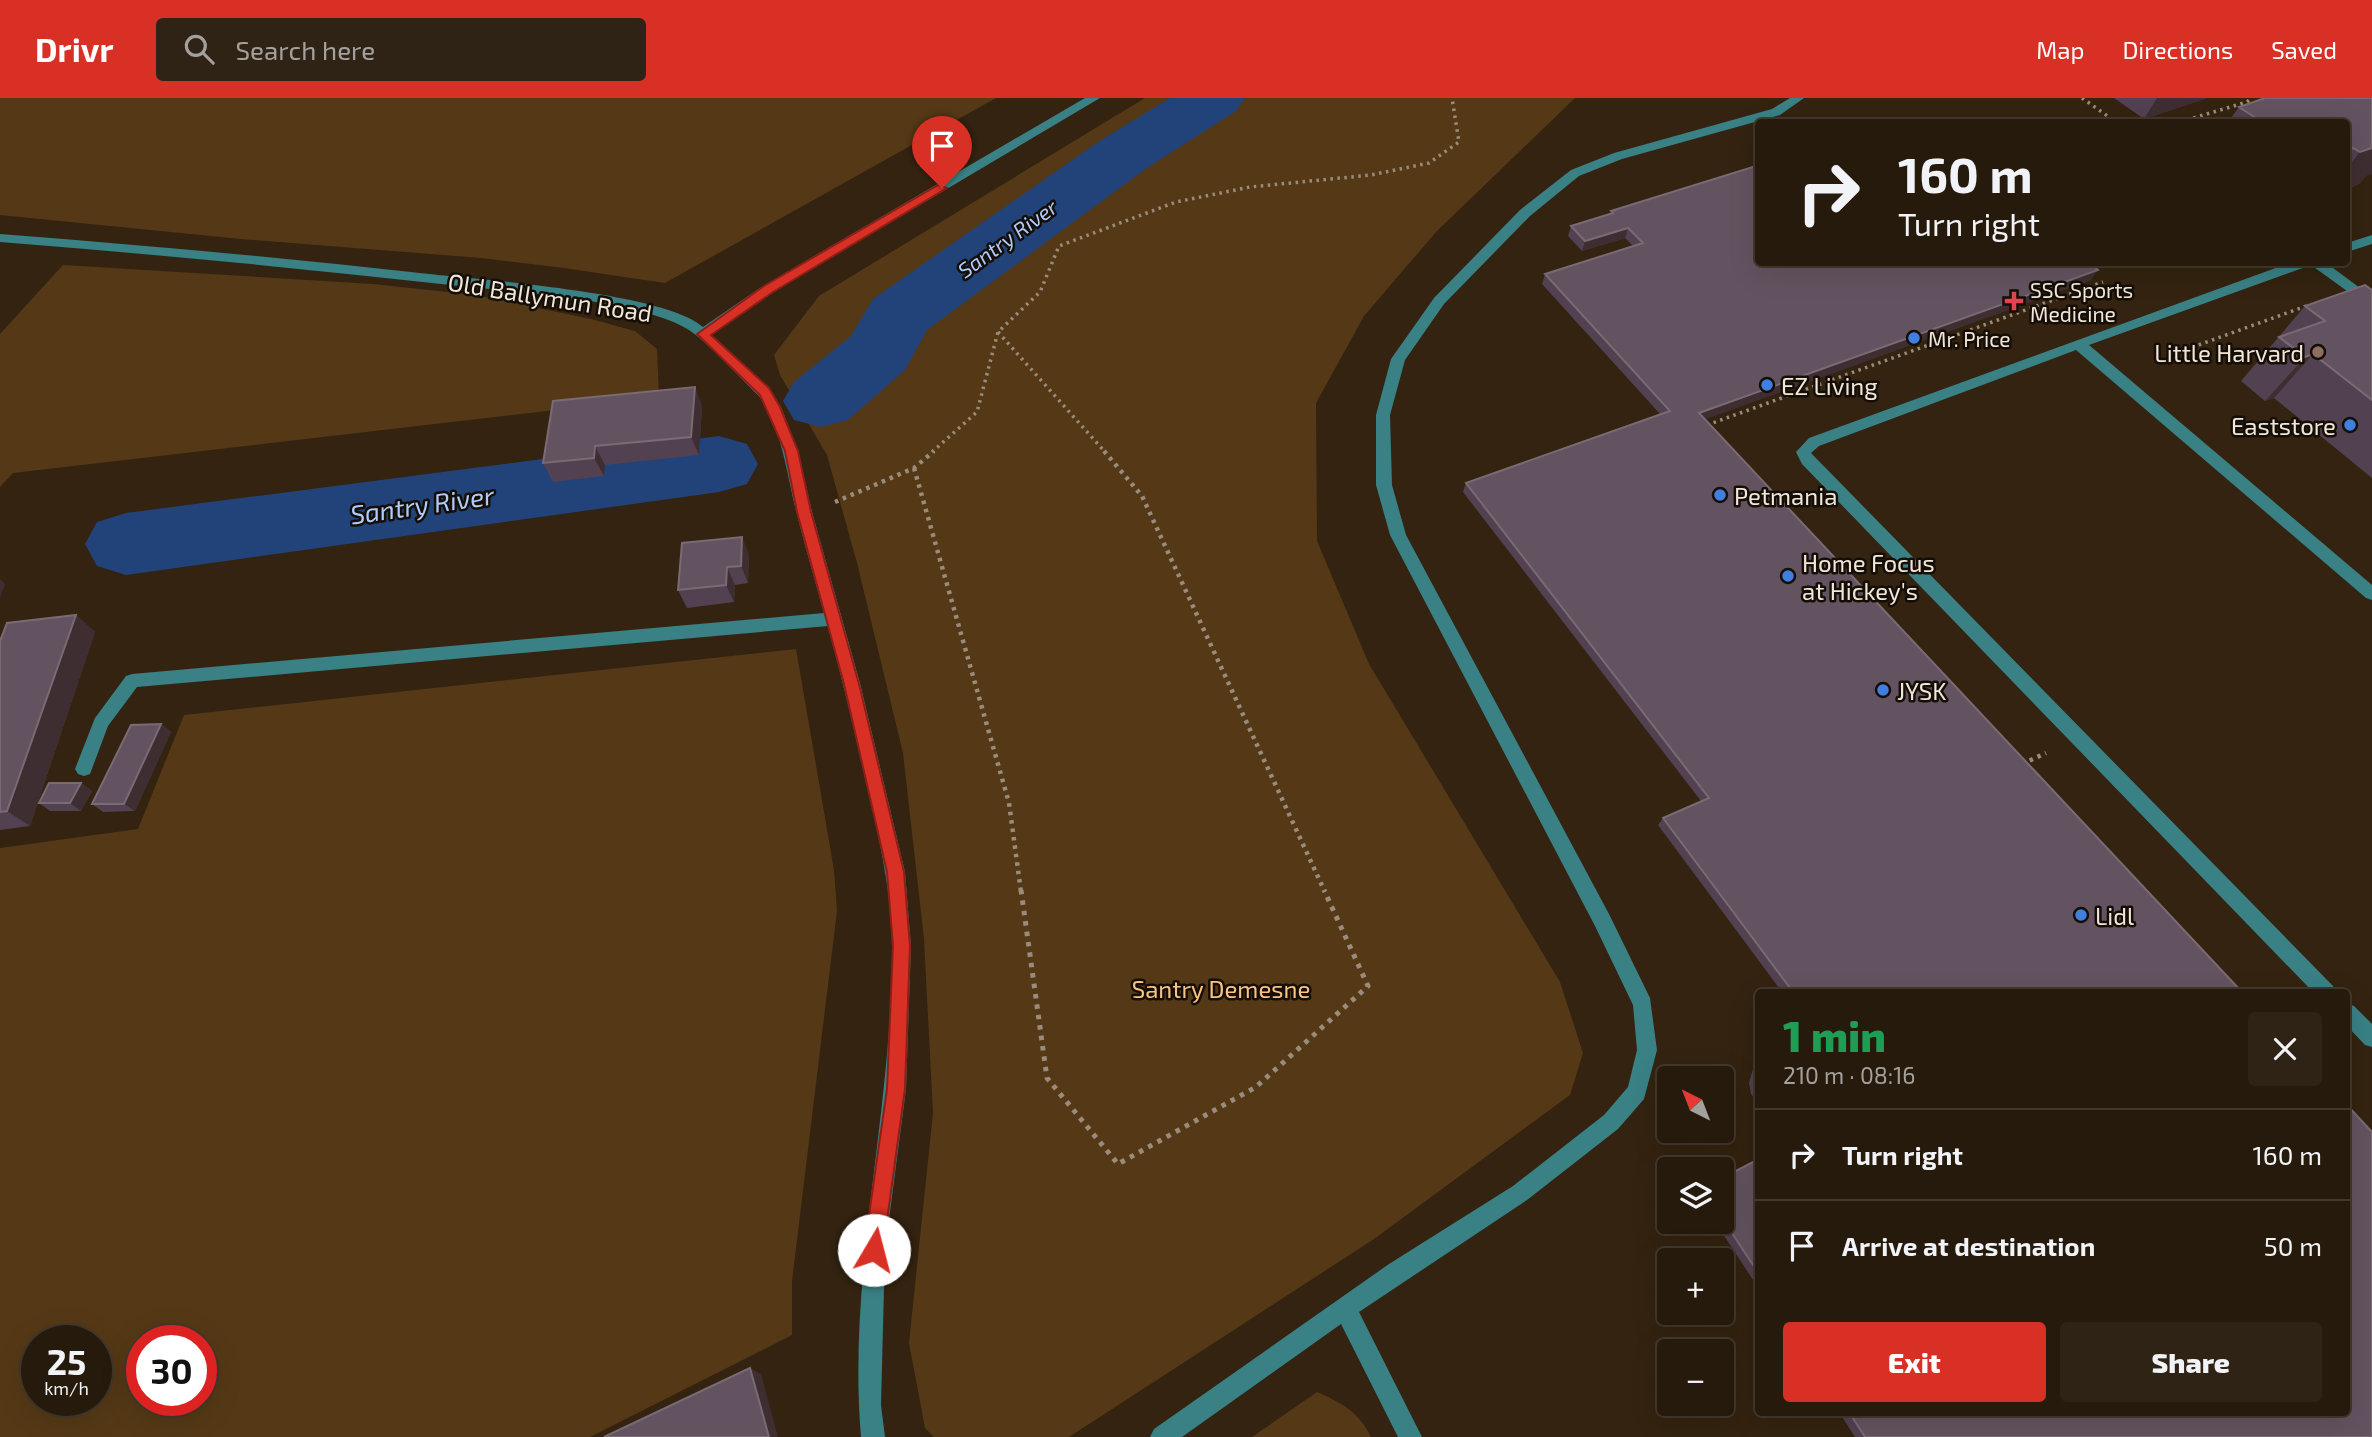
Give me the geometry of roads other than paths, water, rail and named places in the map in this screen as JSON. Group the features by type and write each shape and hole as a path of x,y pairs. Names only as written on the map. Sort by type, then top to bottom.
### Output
{"street":[{"path":"703,334 768,289 1094,98"},
{"path":"1162,1437 1345,1308 1520,1193 1611,1122 1637,1092 1647,1049 1643,1004 1602,920 1398,536 1384,485 1382,415 1398,359 1438,301 1525,213 1575,173 1618,156 1776,112 1798,98"},
{"name":"Old Ballymun Road","path":"0,238 204,254 610,301 662,313 694,327 749,375 774,407 791,451 804,512 852,684 896,872 902,946 896,1089 874,1250 870,1405 873,1437"},
{"path":"2350,247 2372,239"},
{"path":"2297,266 1814,442 1803,452 1807,460 2006,662 2097,760 2323,989"},
{"path":"2321,266 2372,304"},
{"path":"2078,344 2372,594"},
{"path":"84,769 101,723 132,681 834,619"},
{"path":"2350,1016 2372,1038"},
{"path":"1345,1308 1410,1437"}],"waterway":[{"name":"Santry River","path":"821,401 879,352 898,316 1121,156 1214,98"},
{"name":"Santry River","path":"126,544 719,464"}],"place":[{"name":"SSC Sports Medicine","path":"2014,301"},
{"name":"Mr. Price","path":"1914,338"},
{"name":"Little Harvard","path":"2318,352"},
{"name":"EZ Living","path":"1767,385"},
{"name":"Eaststore","path":"2350,425"},
{"name":"Petmania","path":"1720,495"},
{"name":"Home Focus at Hickey's","path":"1788,576"},
{"name":"JYSK","path":"1883,690"},
{"name":"Lidl","path":"2081,915"}],"park label":[{"name":"Santry Demesne","path":"1221,988"}]}
